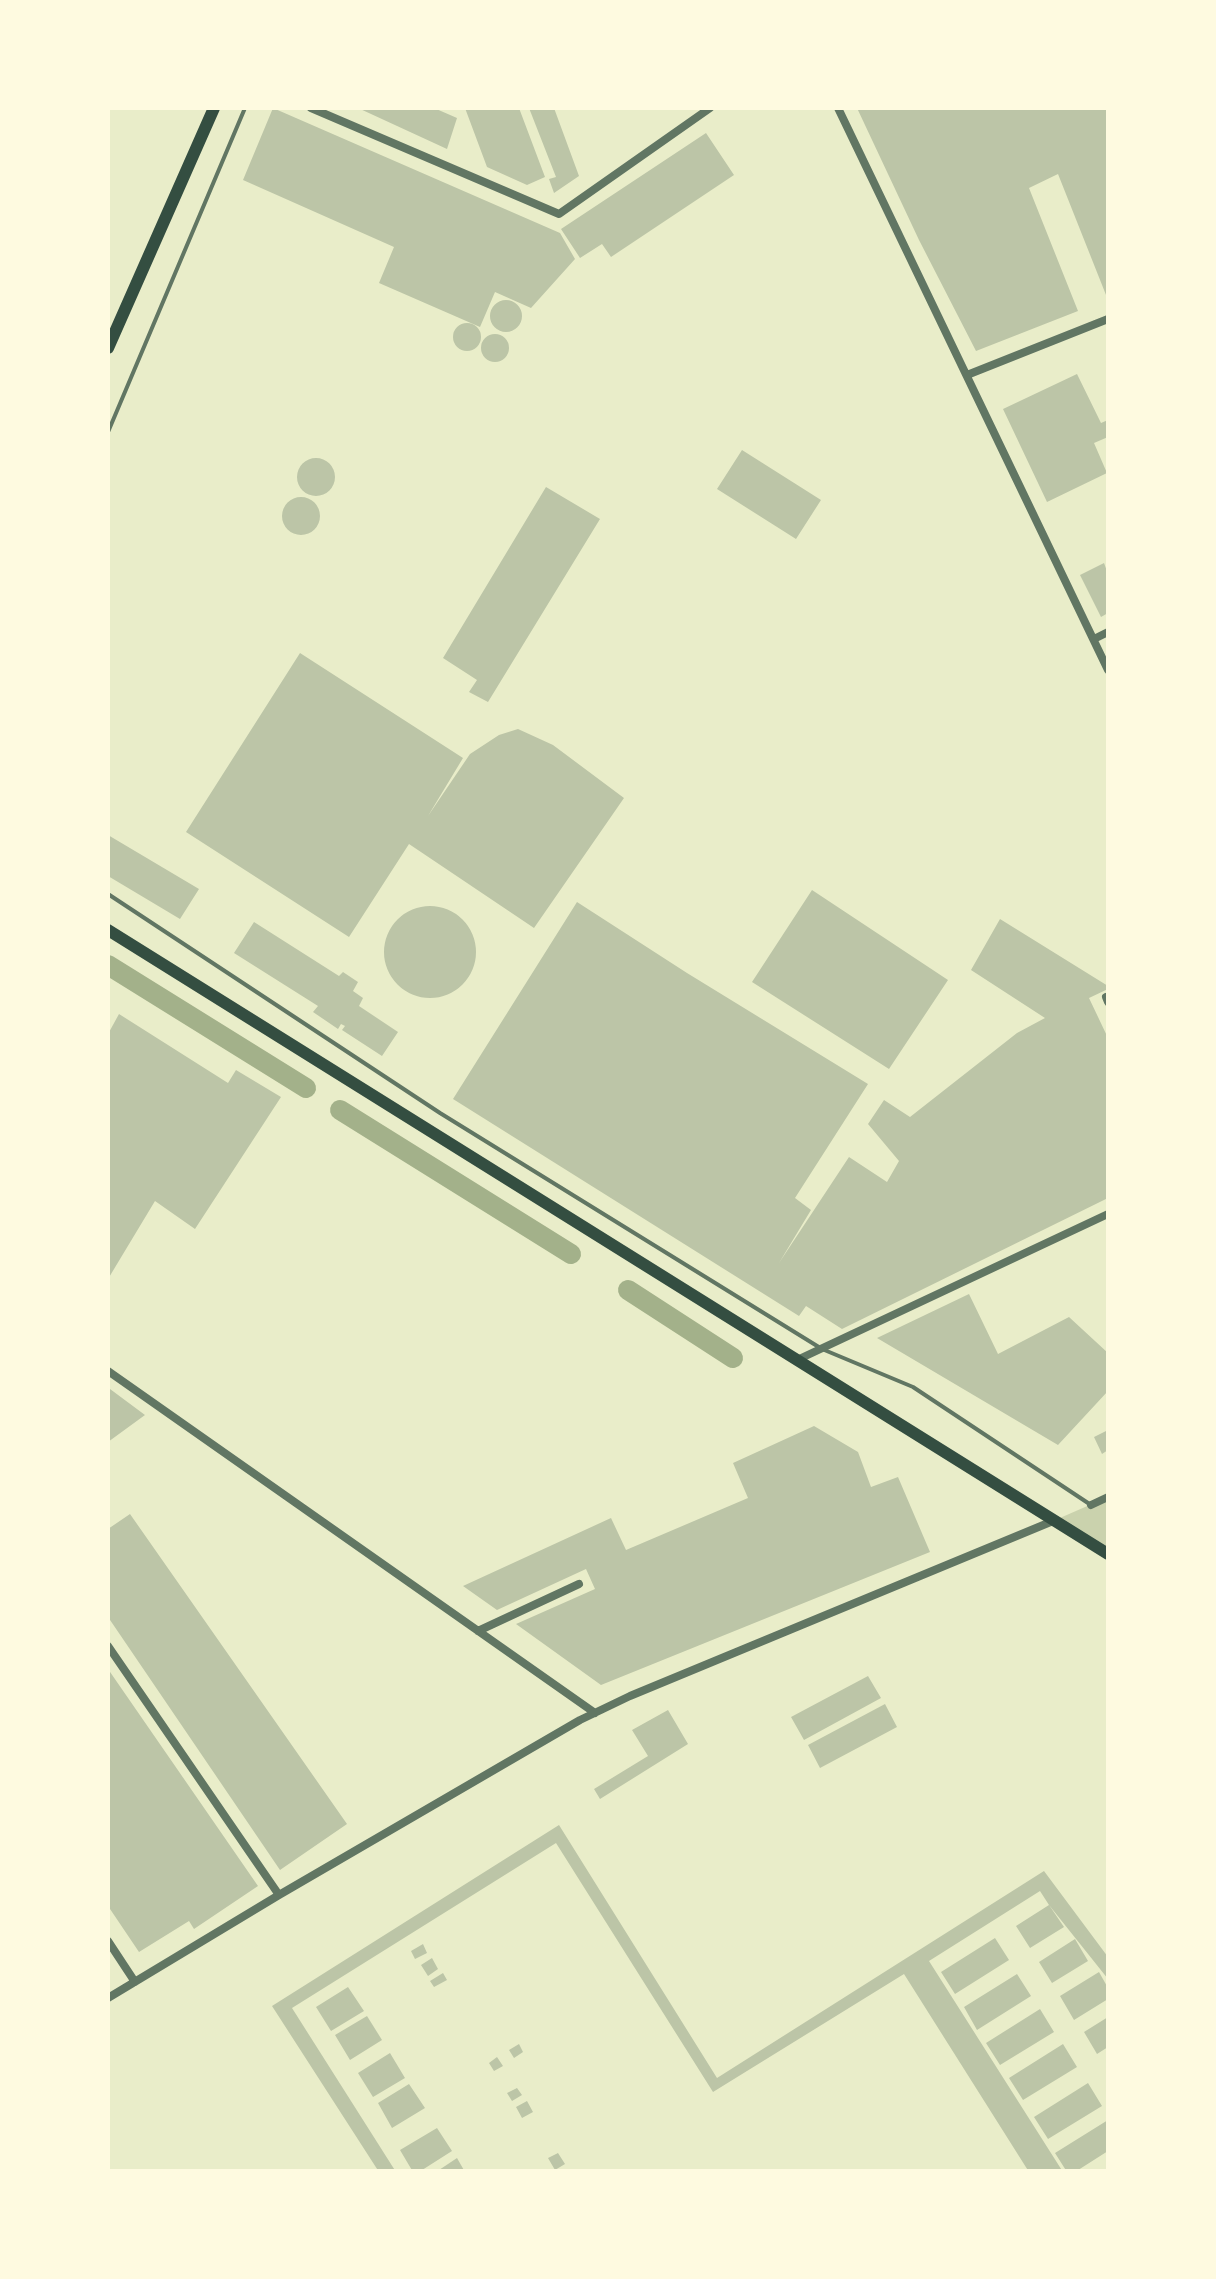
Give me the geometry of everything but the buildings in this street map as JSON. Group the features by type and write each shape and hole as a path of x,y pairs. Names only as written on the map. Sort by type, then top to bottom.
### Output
{"highway":[{"path":"108,348 214,108"},
{"path":"108,930 1106,1550"}],"street":[{"path":"311,108 559,214 710,108"},
{"path":"838,108 1108,670"},
{"path":"967,375 1108,319"},
{"path":"1094,639 1108,632"},
{"path":"798,1360 1108,1214"},
{"path":"108,1371 595,1713"},
{"path":"1091,1505 1108,1497"},
{"path":"108,1998 595,1713 1053,1520"},
{"path":"478,1631 579,1584"},
{"path":"108,1646 278,1896"},
{"path":"108,1941 135,1982"}],"lane":[{"path":"108,432 245,108"},
{"path":"108,894 440,1113 822,1349 914,1387 1091,1505"}],"green space":[{"path":"1108,1497 1108,1546 1101,1549 1053,1521"}],"waterway":[{"path":"108,965 306,1088"},
{"path":"340,1110 571,1254"},
{"path":"628,1290 733,1358"}]}
